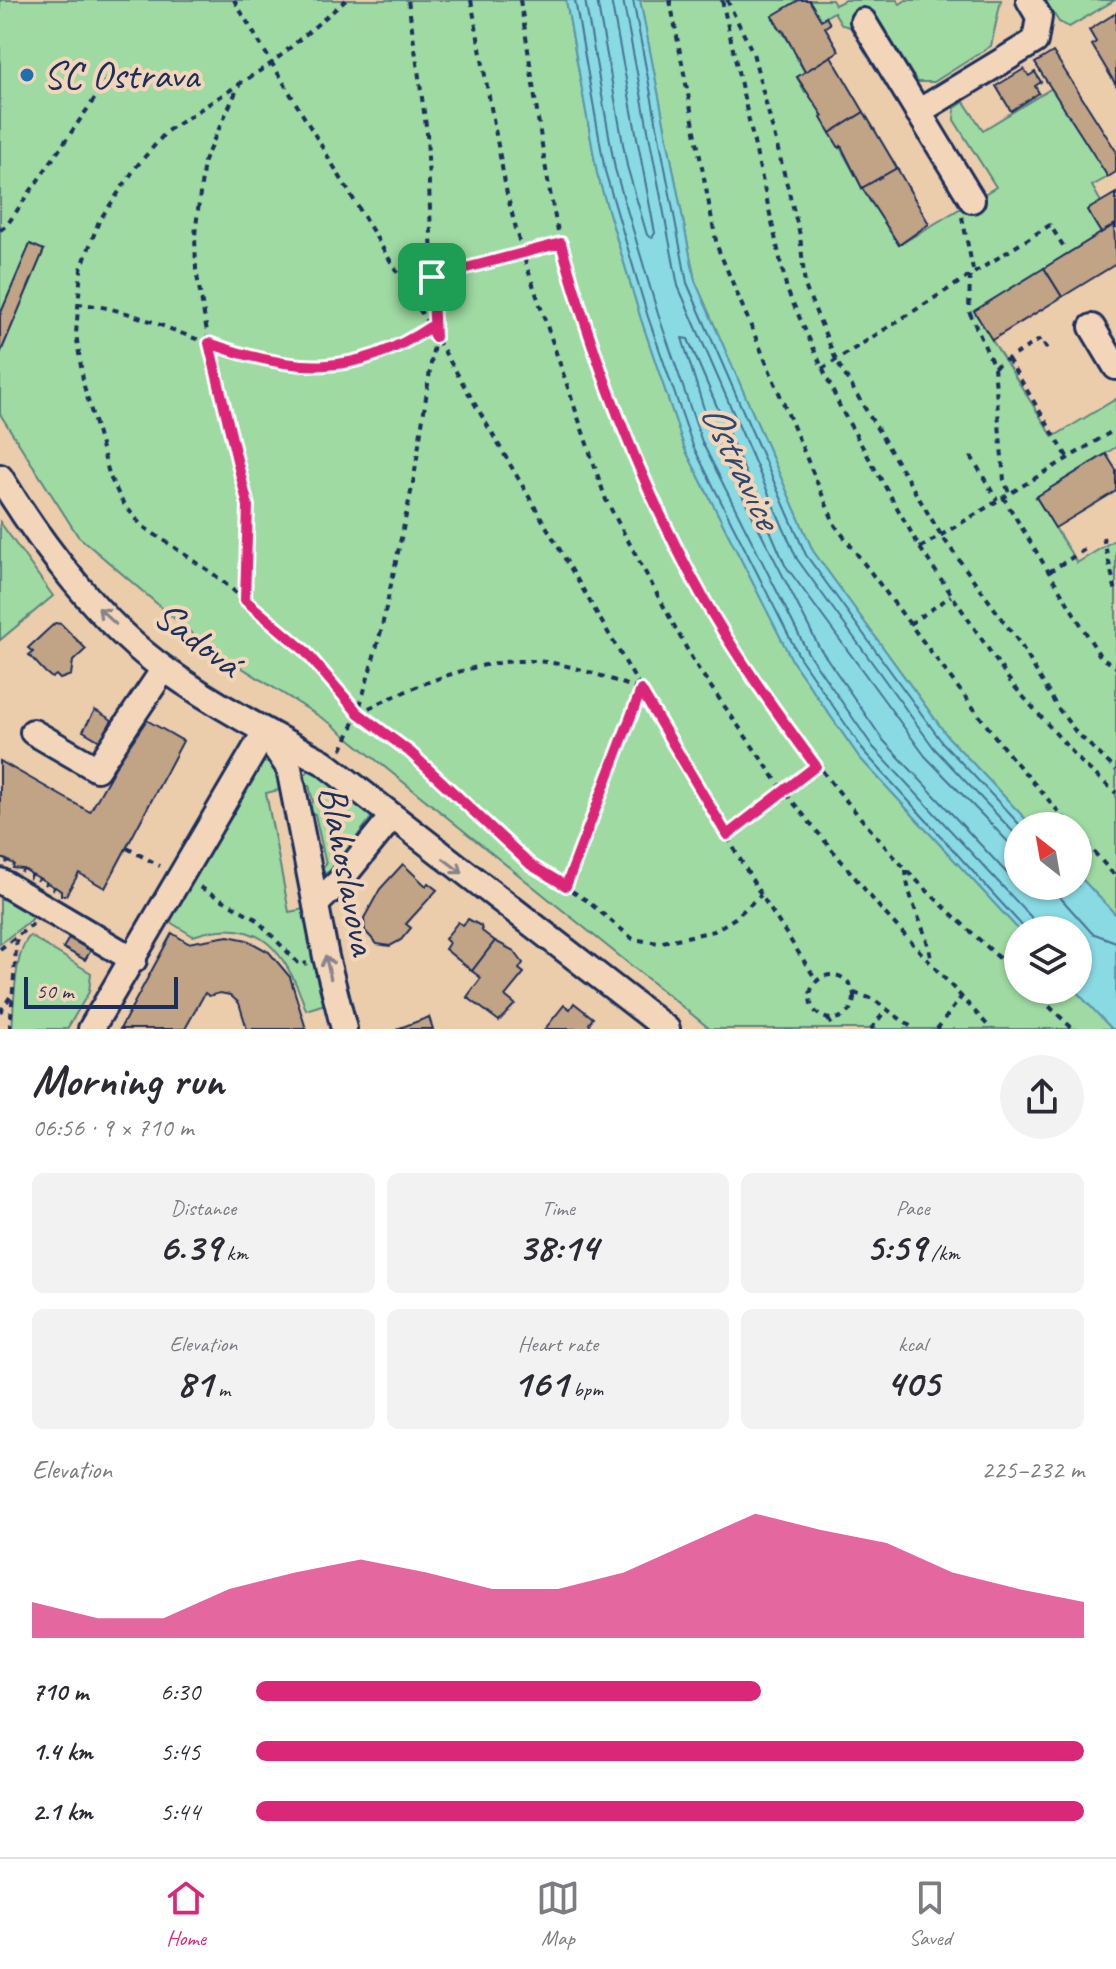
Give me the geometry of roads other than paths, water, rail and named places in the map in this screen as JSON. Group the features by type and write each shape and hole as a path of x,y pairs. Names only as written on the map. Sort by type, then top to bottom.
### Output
{"street":[{"path":"918,112 1035,41 1039,17 1029,0"},
{"path":"863,21 972,200"},
{"path":"1092,327 1116,367"},
{"name":"Sadová","path":"0,477 87,598 164,669 265,732 323,762 391,818 667,1029"},
{"path":"33,732 97,769 164,669"},
{"path":"91,1029 265,732"},
{"name":"Blahoslavova","path":"265,732 289,768 326,957 344,1029"},
{"path":"316,904 339,882 391,818"},
{"path":"0,881 134,960"}],"water":[{"name":"Ostravice","path":"566,0 640,0 695,281 813,551 948,737 1019,812 1004,812 1004,900 1092,900 1092,890 1116,915 1116,1029 1112,1029 1088,1004 1092,1004 1092,916 1006,916 860,758 793,662 685,449 641,319 597,173"}],"place":[{"name":"SC Ostrava","path":"27,75"}]}
